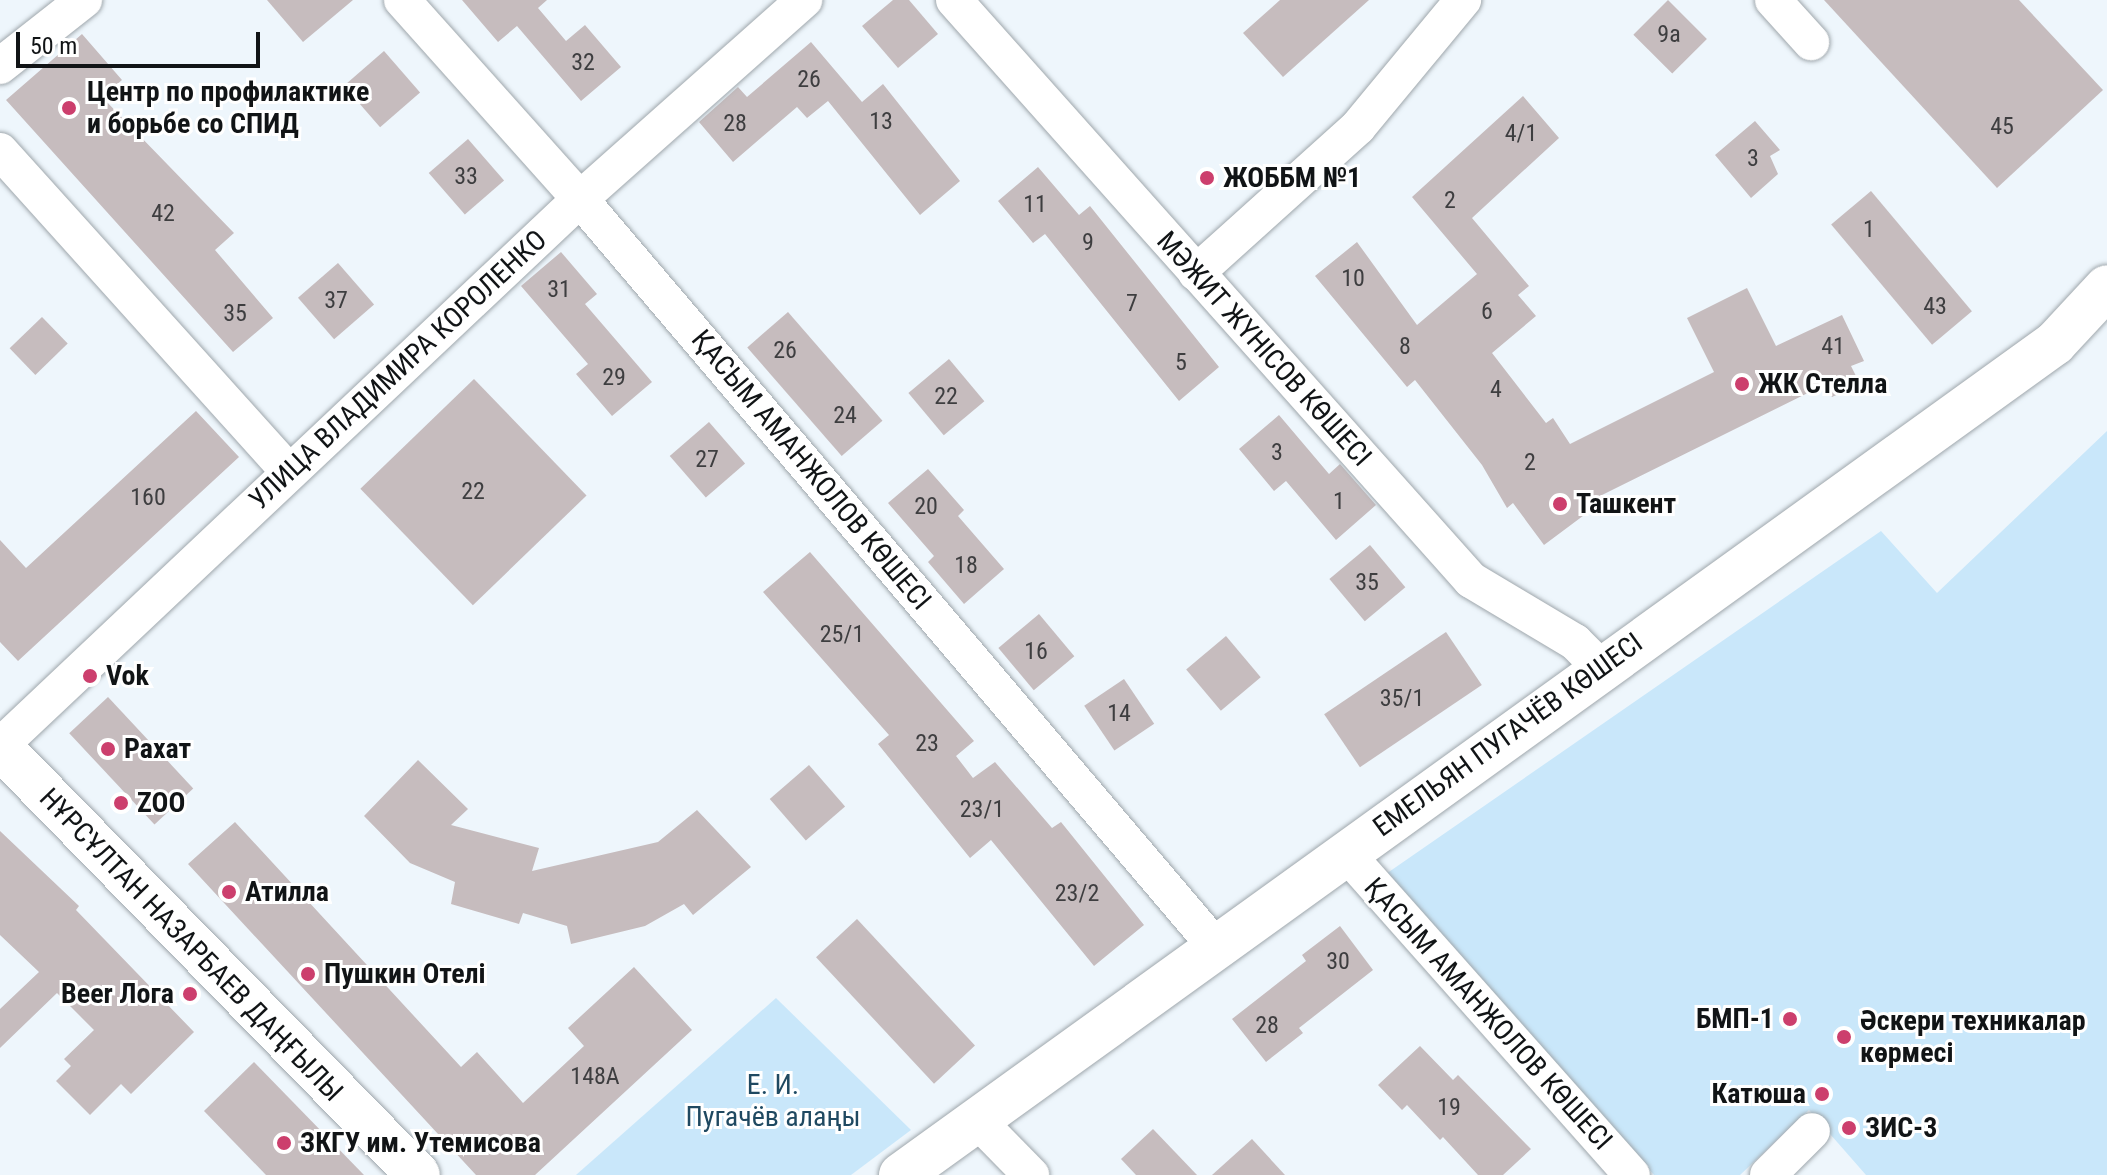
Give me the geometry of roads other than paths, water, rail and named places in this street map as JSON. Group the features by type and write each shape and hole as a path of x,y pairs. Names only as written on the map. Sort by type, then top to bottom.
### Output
{"street":[{"path":"0,66 84,0"},
{"name":"ҚАСЫМ АМАНЖОЛОВ КӨШЕСІ","path":"402,0 580,199 1215,946"},
{"name":"УЛИЦА ВЛАДИМИРА КОРОЛЕНКО","path":"0,747 580,199 804,0"},
{"name":"МӘЖИТ ЖҮНІСОВ КӨШЕСІ","path":"954,0 1471,580 1575,642 1601,668"},
{"path":"1196,273 1358,127 1463,0"},
{"path":"1773,0 1811,42"},
{"path":"0,151 289,472"},
{"name":"ЕМЕЛЬЯН ПУГАЧЁВ КӨШЕСІ","path":"901,1175 2055,343 2107,287"},
{"name":"НҰРСҰЛТАН НАЗАРБАЕВ ДАҢҒЫЛЫ","path":"0,747 418,1175"},
{"name":"ҚАСЫМ АМАНЖОЛОВ КӨШЕСІ","path":"1345,852 1632,1175"},
{"path":"978,1121 1031,1175"},
{"path":"1768,1175 1812,1131"}],"place":[{"name":"Центр по профилактике и борьбе со СПИД","path":"69,108"},
{"name":"ЖОББМ №1","path":"1207,178"},
{"name":"ЖК Стелла","path":"1742,384"},
{"name":"Ташкент","path":"1560,504"},
{"name":"Vok","path":"90,676"},
{"name":"Рахат","path":"108,749"},
{"name":"ZOO","path":"121,803"},
{"name":"Атилла","path":"229,892"},
{"name":"Пушкин Отелі","path":"308,974"},
{"name":"Beer Лога","path":"190,994"},
{"name":"БМП-1","path":"1790,1019"},
{"name":"Әскери техникалар көрмесі","path":"1844,1037"},
{"name":"Катюша","path":"1822,1094"},
{"name":"ЗИС-3","path":"1849,1128"},
{"name":"ЗКГУ им. Утемисова","path":"284,1143"}],"park label":[{"name":"Е. И. Пугачёв алаңы","path":"773,1101"}]}
